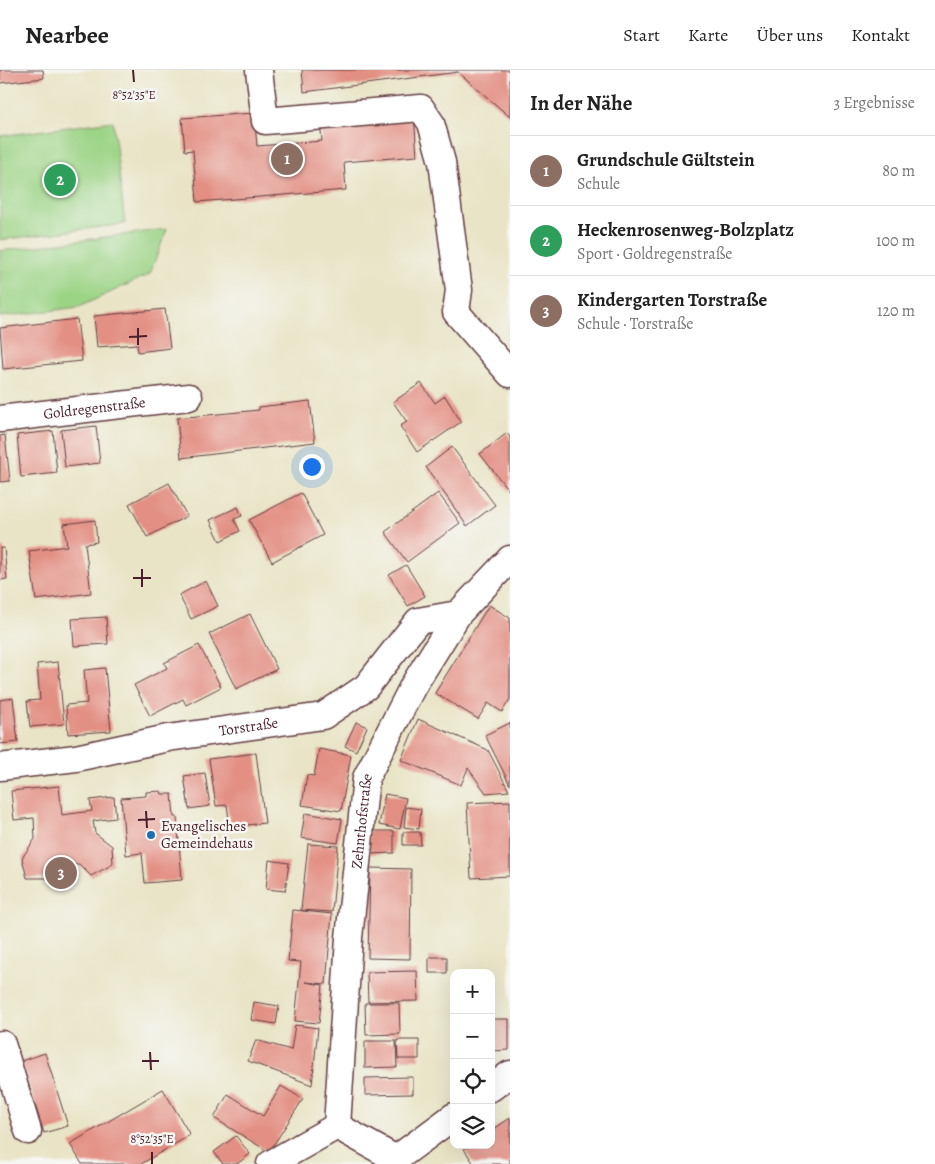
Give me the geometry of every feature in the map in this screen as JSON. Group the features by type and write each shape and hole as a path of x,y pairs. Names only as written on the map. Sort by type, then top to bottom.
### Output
{"street":[{"path":"259,70 265,121 421,108 431,123 442,162 459,290 456,312 510,374"},
{"name":"Goldregenstraße","path":"0,419 189,396"},
{"name":"Zehnthofstraße","path":"337,1126 349,938 366,778 413,686 458,614 510,559"},
{"name":"Torstraße","path":"0,767 76,758 168,738 323,716 366,687 418,621 458,614"},
{"path":"0,1045 2,1044 28,1131"},
{"path":"495,1085 510,1074"},
{"path":"270,1164 337,1126 395,1162 450,1119"}],"green space":[{"path":"113,121 125,224 0,240 0,136"},
{"path":"167,229 150,274 79,307 0,317 0,251"}],"building":[{"path":"0,70 43,70 44,78 0,83"},
{"path":"302,70 510,70 510,117 458,72 304,92"},
{"path":"254,113 257,146 322,141 320,121 414,114 417,156 344,162 346,190 197,202 193,150 185,151 182,118"},
{"path":"165,309 170,348 138,352 137,344 97,347 94,316"},
{"path":"77,319 82,361 3,369 0,328"},
{"path":"421,383 435,403 445,396 461,422 417,452 400,426 407,422 393,402"},
{"path":"310,401 315,442 181,458 177,418 259,410 259,407"},
{"path":"96,426 100,463 65,467 61,430"},
{"path":"53,431 57,473 21,477 17,435"},
{"path":"507,433 510,437 510,492 480,454"},
{"path":"5,435 10,481 0,482 0,436"},
{"path":"452,447 495,505 467,526 426,467"},
{"path":"169,483 187,516 147,537 129,504"},
{"path":"301,493 323,535 272,562 249,520"},
{"path":"438,493 460,523 407,562 385,532"},
{"path":"238,507 242,516 234,519 240,531 220,541 210,520"},
{"path":"95,520 97,542 85,544 91,593 36,600 29,551 67,546 64,524"},
{"path":"0,548 4,548 7,579 0,580"},
{"path":"406,565 425,596 408,606 389,575"},
{"path":"206,581 218,606 191,619 179,595"},
{"path":"489,605 510,618 510,699 502,712 488,703 478,719 435,693"},
{"path":"250,614 277,669 236,689 209,634"},
{"path":"106,617 108,644 74,646 72,619"},
{"path":"199,645 221,687 186,705 183,699 150,716 134,685 167,668 164,663"},
{"path":"58,662 64,724 30,727 27,701 40,700 37,664"},
{"path":"105,668 111,731 68,734 66,705 87,703 84,670"},
{"path":"13,698 18,742 0,744 0,700"},
{"path":"418,719 488,750 509,791 486,793 468,768 461,785 401,760"},
{"path":"356,722 367,727 356,751 345,746"},
{"path":"510,723 510,785 485,735"},
{"path":"319,749 351,755 341,811 302,805 307,775 314,776"},
{"path":"256,753 265,823 230,827 227,805 216,806 209,759"},
{"path":"205,773 210,806 189,809 184,776"},
{"path":"59,786 62,815 92,811 90,800 114,797 116,818 93,821 95,833 112,846 113,864 91,876 79,864 62,866 52,878 27,878 22,858 35,839 34,818 14,820 11,791"},
{"name":"Evangelisches Gemeindehaus","path":"161,791 162,794 172,794 174,817 177,817 182,880 145,883 142,853 126,855 121,798 146,796 146,792"},
{"path":"385,794 406,798 400,829 379,825"},
{"path":"510,801 510,876 471,878 467,803"},
{"path":"406,807 421,809 419,829 404,827"},
{"path":"305,813 342,819 338,843 301,838"},
{"path":"369,831 394,831 394,853 369,854"},
{"path":"403,832 420,832 421,845 403,845"},
{"path":"308,844 338,846 332,912 301,910"},
{"path":"269,860 289,863 285,891 266,889"},
{"path":"370,868 411,869 410,959 368,958"},
{"path":"293,910 332,914 326,984 305,982 323,985 319,1023 295,1021 301,962 288,961"},
{"path":"429,957 447,957 447,973 429,973"},
{"path":"417,971 418,1001 368,1002 367,972"},
{"path":"254,1002 279,1006 276,1024 251,1020"},
{"path":"365,1003 399,1003 400,1034 366,1035"},
{"path":"495,1019 509,1019 509,1050 495,1051"},
{"path":"295,1025 318,1028 312,1085 248,1061 256,1040 291,1050"},
{"path":"397,1040 419,1040 419,1059 398,1059"},
{"path":"365,1041 396,1041 397,1067 365,1068"},
{"path":"45,1053 68,1126 44,1133 21,1061"},
{"path":"413,1077 413,1094 365,1095 365,1078"},
{"path":"281,1086 303,1099 269,1152 214,1118 228,1094 263,1116"},
{"path":"163,1089 190,1135 141,1164 82,1164 70,1144"},
{"path":"510,1118 510,1164 474,1164 464,1149 495,1149 495,1128"},
{"path":"236,1136 250,1154 237,1164 223,1164 214,1152"}],"place":[{"name":"Grundschule Gültstein","path":"287,159"},
{"name":"Heckenrosenweg-Bolzplatz","path":"60,180"},
{"name":"Evangelisches Gemeindehaus","path":"151,835"},
{"name":"Kindergarten Torstraße","path":"61,873"}]}
